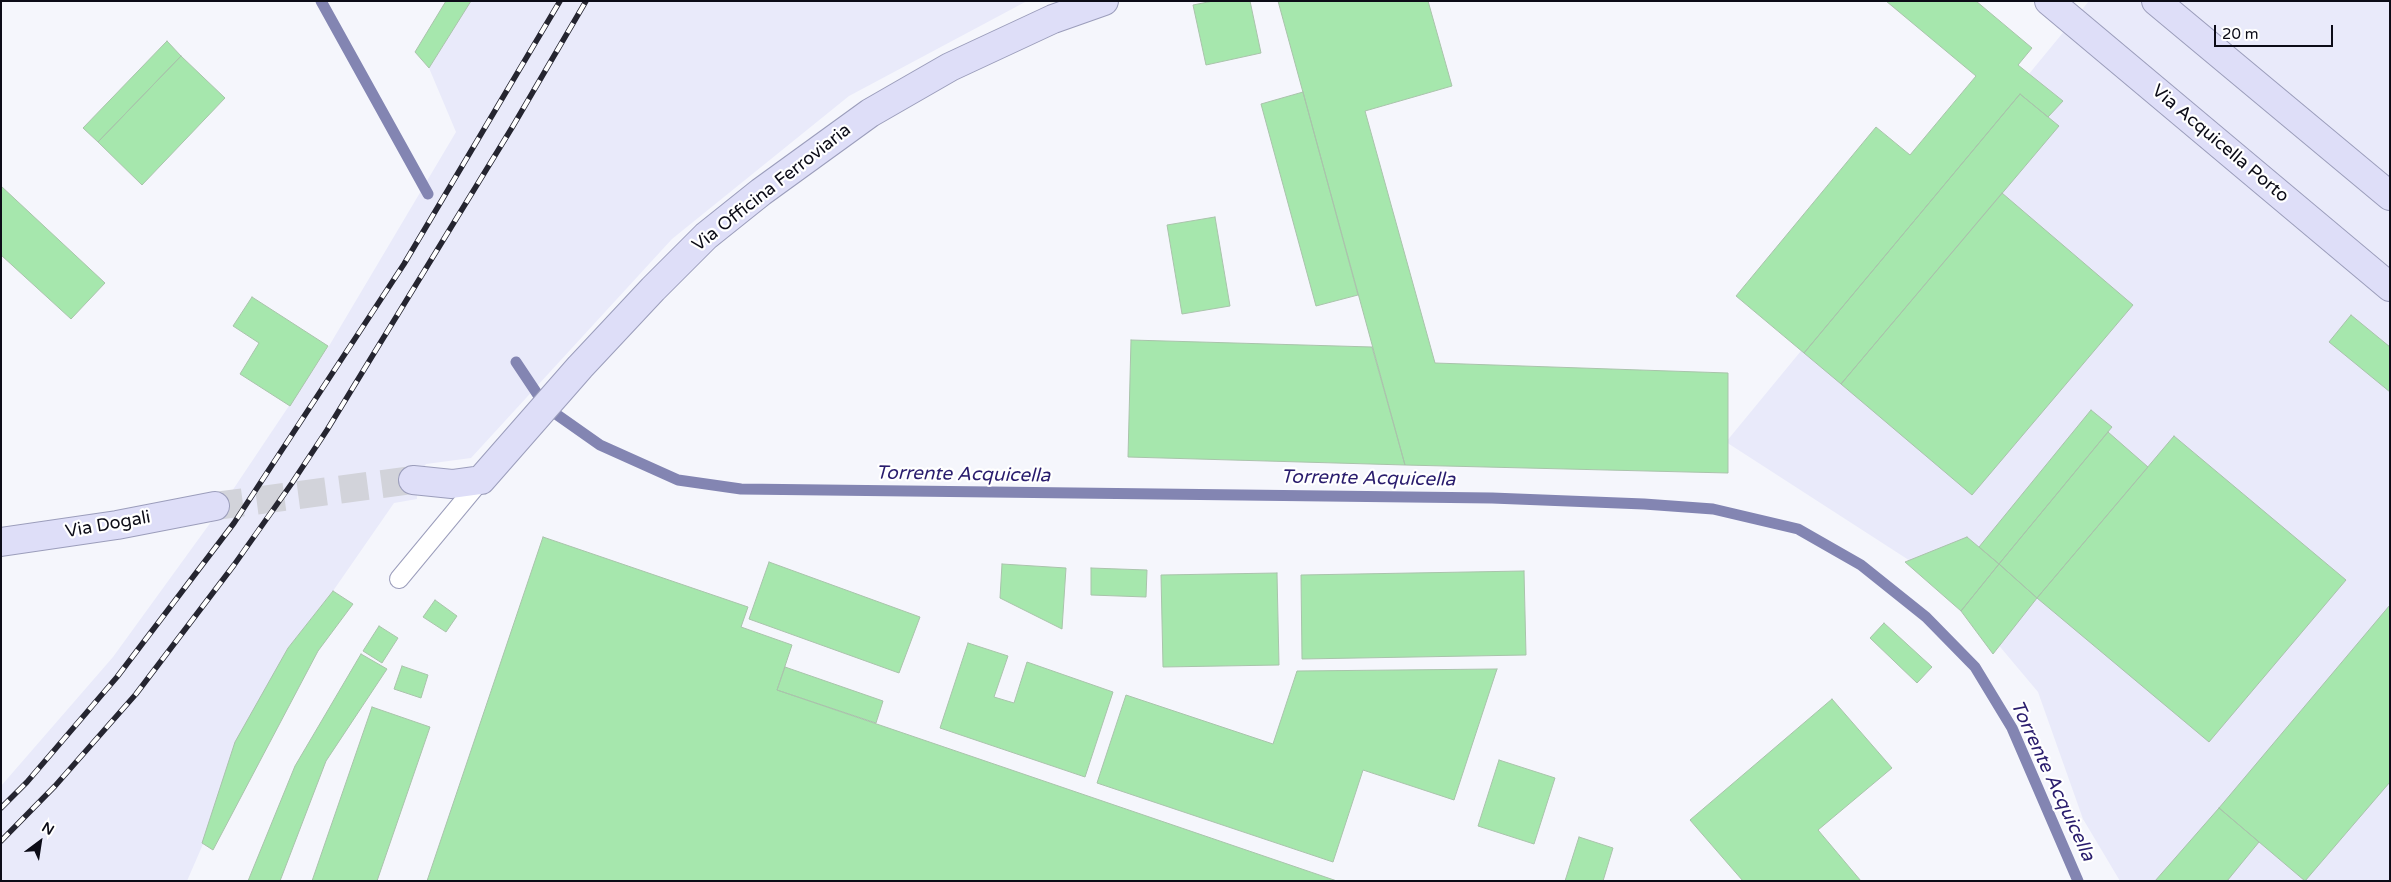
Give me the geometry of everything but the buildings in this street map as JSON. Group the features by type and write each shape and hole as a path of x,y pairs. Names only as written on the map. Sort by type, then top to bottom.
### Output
{"main road":[{"name":"Via Officina Ferroviaria","path":"482,480 580,368 653,289 706,236 761,192 870,112 950,67 1053,19 1104,1"},
{"name":"Via Acquicella Porto","path":"2049,1 2390,287"},
{"path":"2156,1 2390,196"},
{"path":"413,480 452,484 482,480"},
{"name":"Via Dogali","path":"1,542 117,525 215,506"}],"lane":[{"path":"399,579 482,480"}],"shaded area":[{"path":"471,1 1027,1 849,96 672,239 471,458 426,464 416,478 417,499 394,503 333,591 288,648 187,881 1,881 1,786 113,657 216,515 329,346 456,132 429,68"},
{"path":"2089,1 2390,1 2390,881 2120,881 2083,819 2038,692 1949,586 1726,442"}],"waterway":[{"name":"Torrente Acquicella","path":"321,1 428,194"},
{"name":"Torrente Acquicella","path":"516,362 546,407 600,445 678,480 741,489 1492,498 1644,504 1713,509 1798,529 1861,565 1926,617 1975,667 2012,728 2078,881"}],"tunnel":[{"path":"215,506 413,480"}],"railway":[{"path":"1,808 27,782 117,677 234,523 404,264 560,1"},
{"path":"1,841 55,786 136,694 234,565 292,483 327,430 513,126 586,1"}]}
